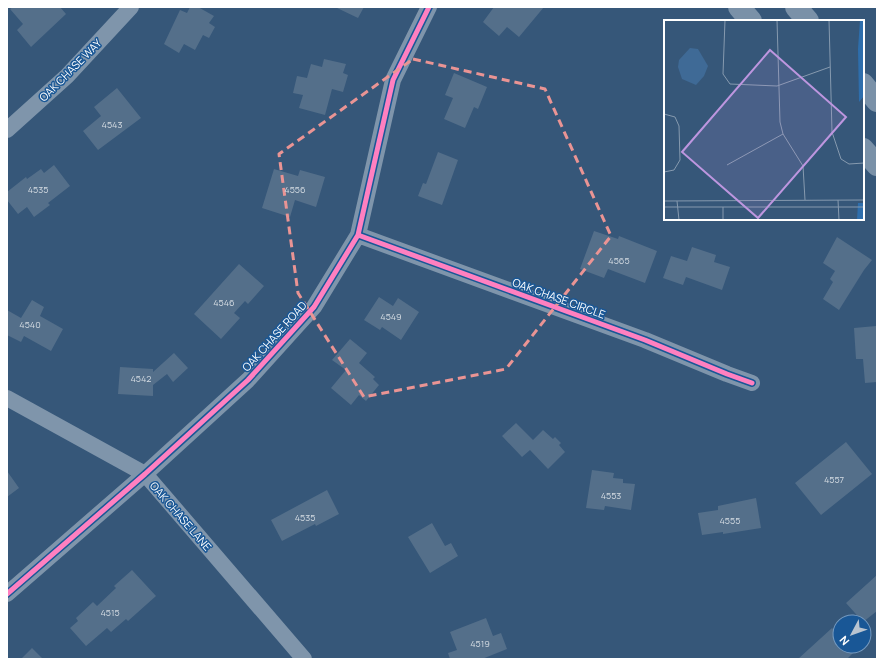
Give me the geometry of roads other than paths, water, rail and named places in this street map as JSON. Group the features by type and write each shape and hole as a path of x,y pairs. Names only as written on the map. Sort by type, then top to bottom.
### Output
{"main road":[{"path":"739,7 750,20"},
{"path":"796,7 807,20"},
{"path":"864,85 877,101"},
{"path":"864,150 877,165"}],"street":[{"name":"OAK CHASE WAY","path":"7,130 67,76 131,7"},
{"name":"OAK CHASE ROAD","path":"7,594 145,474 248,380 314,308 358,235 393,80 429,7"},
{"name":"OAK CHASE CIRCLE","path":"358,235 645,340 726,374 752,383"},
{"name":"OAK CHASE LANE","path":"7,398 145,474 304,659"}]}
